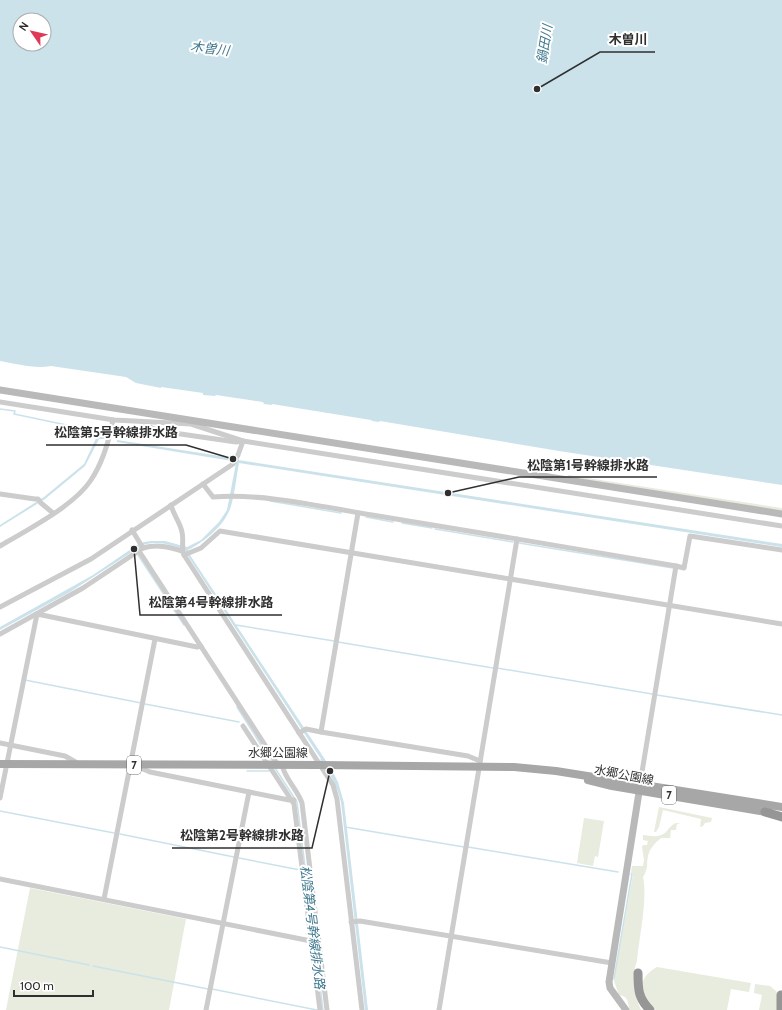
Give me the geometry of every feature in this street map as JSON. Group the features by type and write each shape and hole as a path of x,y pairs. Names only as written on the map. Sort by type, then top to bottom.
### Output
{"highway":[{"path":"765,812 782,816"},
{"path":"638,973 638,987 641,1001 646,1010"},
{"path":"781,995 781,1010"},
{"path":"641,1001 650,1010"}],"main road":[{"name":"水郷公園線","path":"3,764 324,765 479,763 556,771 765,812"},
{"name":"水郷公園線","path":"640,787 782,807"}],"street":[{"path":"0,390 192,423 782,514"},
{"path":"0,402 114,420 144,423 192,423 243,441 782,526"},
{"path":"0,546 53,514 77,496 91,480 109,441 114,420"},
{"path":"144,423 160,431 236,442 243,441"},
{"path":"0,607 91,559 132,530 203,484 233,463 243,441"},
{"path":"203,484 213,497 231,496 269,498 684,568 690,536 782,550"},
{"path":"0,494 35,499 38,498 53,514"},
{"path":"171,505 183,535 184,552 300,732 324,765 333,785 337,799 354,921 362,1010"},
{"path":"321,732 358,513"},
{"path":"132,530 199,646 279,765 302,803 320,1010"},
{"path":"0,634 83,588 141,547 164,546 184,552 201,548 220,531 782,624"},
{"path":"439,1010 517,539"},
{"path":"626,1010 610,988 609,982 676,566"},
{"path":"37,614 199,646"},
{"path":"0,798 3,764 10,745 37,614"},
{"path":"104,899 156,638"},
{"path":"243,726 294,804 327,1010"},
{"path":"300,732 306,730 321,732 468,756 479,763"},
{"path":"0,743 65,756 79,764"},
{"path":"142,765 143,769 150,772 292,800 299,797"},
{"path":"206,1010 249,792"},
{"path":"0,878 223,924 315,940"},
{"path":"354,921 612,963"}],"shaded area":[{"path":"568,475 782,508 782,511 568,477"},
{"path":"659,807 712,818 711,822 705,823 700,827 701,819 663,810 659,827 656,832 654,832"},
{"path":"584,818 604,821 598,857 595,856 593,866 577,863"},
{"path":"676,823 681,823 677,824 676,830 671,830 670,838 661,838 653,846 647,859 647,869 643,877 644,907 634,973 635,992 641,1010 630,1010 626,998 619,995 614,981 633,874 631,873 632,866 643,866 644,860 642,847 643,845 647,845 648,841 643,840 643,835 655,836 664,834"},
{"path":"30,888 186,919 169,1010 6,1010"},
{"path":"657,967 751,983 749,992 731,989 727,1010 656,1010 646,999 642,987 645,977"},
{"path":"755,984 770,986 777,992 778,1010 759,1010 762,995 754,993"}],"water":[{"name":"鍋田川","path":"0,0 782,0 782,485 559,451 272,404 264,404 263,402 216,395 203,395 203,393 161,388 136,383 126,377 51,366 32,367 0,361"},
{"path":"100,430 104,436 106,436 105,439 99,439 85,466 45,499 0,527 0,525 44,497 84,464"},
{"path":"117,440 782,544 782,547 239,463 233,498 227,516 218,528 200,543 188,550 332,770 338,782 344,803 368,1010 365,1010 341,802 337,790 330,775 320,760 321,759 185,550 159,543 143,545 70,592 0,630 0,627 93,575 137,545 151,541 165,541 187,547 201,540 219,522 227,510 236,463 232,461 117,442"}],"waterway":[{"path":"0,409 15,411 14,414 100,432"},
{"path":"270,501 341,513"},
{"path":"366,517 393,522"},
{"path":"402,523 432,528"},
{"path":"435,529 513,542"},
{"path":"519,543 673,568"},
{"name":"松陰第4号幹線排水路","path":"138,555 184,625"},
{"path":"236,625 334,641"},
{"path":"338,642 493,668"},
{"path":"497,668 652,694"},
{"path":"25,680 141,703"},
{"path":"657,695 782,715"},
{"path":"145,704 239,722"},
{"name":"松陰第4号幹線排水路","path":"237,707 271,761"},
{"name":"松陰第4号幹線排水路","path":"275,768 297,802 314,939"},
{"path":"247,771 269,771"},
{"path":"0,811 114,833"},
{"path":"345,827 464,847"},
{"path":"120,834 234,857"},
{"path":"468,847 618,872"},
{"path":"239,858 300,870"},
{"path":"614,979 631,874"},
{"name":"松陰第4号幹線排水路","path":"315,942 323,1010"},
{"path":"0,947 89,965"},
{"path":"93,966 208,989"},
{"path":"212,989 317,1010"}],"place":[{"name":"木曽川","path":"537,89"},
{"name":"松陰第5号幹線排水路","path":"233,459"},
{"name":"松陰第1号幹線排水路","path":"448,493"},
{"name":"松陰第4号幹線排水路","path":"134,549"},
{"name":"松陰第2号幹線排水路","path":"330,771"}]}
